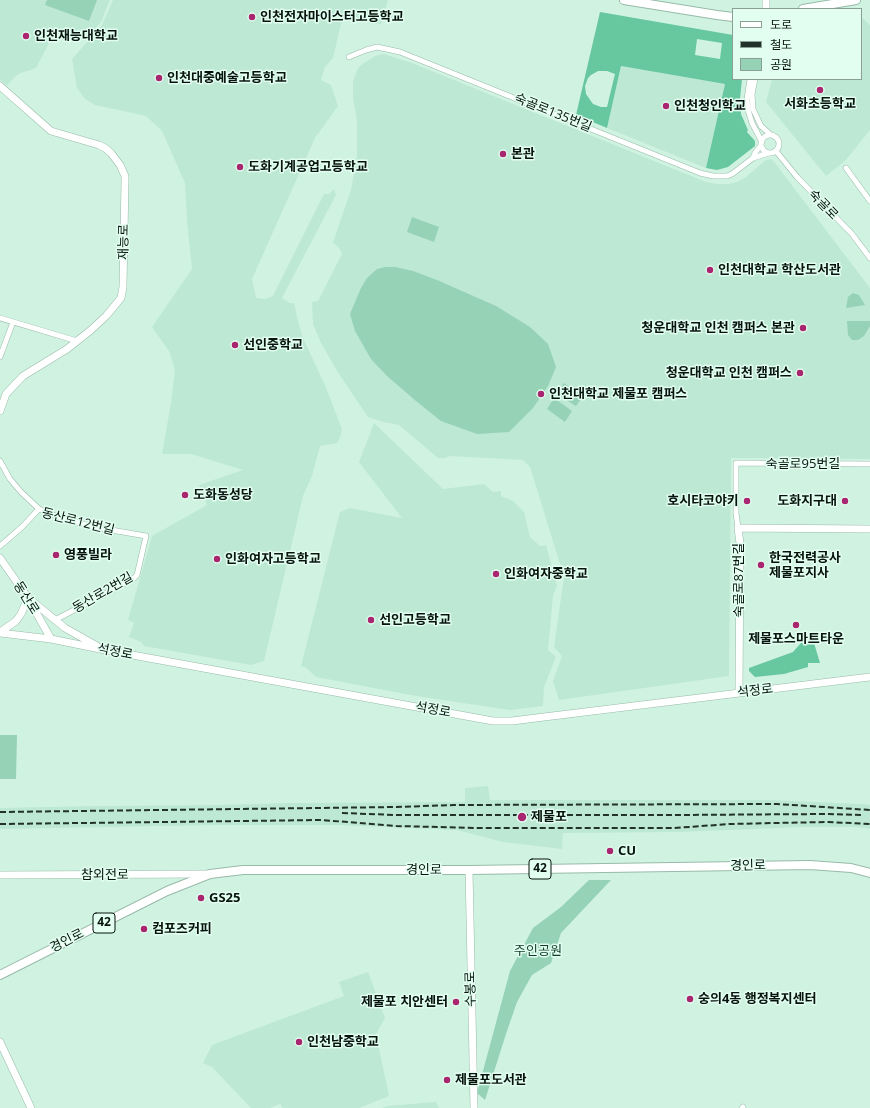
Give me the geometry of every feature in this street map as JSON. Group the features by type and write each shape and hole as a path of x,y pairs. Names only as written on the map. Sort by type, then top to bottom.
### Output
{"main road":[{"path":"624,0 732,17"},
{"path":"809,8 856,0"},
{"name":"재능로","path":"0,86 19,101 51,131 105,148 117,160 125,176 122,294 102,321 77,341 23,376 3,392 0,411"},
{"name":"숙골로87번길","path":"739,693 740,543 738,528 870,528"},
{"name":"동산로","path":"0,558 28,598 51,639"},
{"path":"0,632 16,621 28,598 75,634 105,650"},
{"name":"석정로","path":"0,632 51,639 493,721 544,718 870,677"},
{"name":"경인로","path":"0,975 167,891 210,874 243,870 469,870 810,865 851,868 870,873"},
{"name":"수봉로","path":"469,870 474,1108"},
{"name":"참외전로","path":"0,875 210,874"},
{"path":"0,1042 31,1108"}],"street":[{"name":"숙골로135번길","path":"349,58 366,50 377,47 400,52 706,175 719,176 732,174 754,158 770,153"},
{"path":"750,80 747,99 748,110 752,123 763,149 770,153 776,151"},
{"name":"숙골로","path":"755,80 752,94 753,109 765,131 776,137 779,141 779,147 776,151 797,177 852,234 870,258"},
{"path":"762,144 766,136 771,135"},
{"name":"숙골로135번길","path":"754,158 755,153 762,144"},
{"path":"846,168 870,201"},
{"path":"0,318 77,341"},
{"path":"0,357 14,322"},
{"path":"0,460 10,479 39,509"},
{"name":"숙골로95번길","path":"738,528 736,513 736,463 870,464"},
{"name":"동산로12번길","path":"0,546 22,527 39,509 61,518 94,527 146,536"},
{"name":"동산로2번길","path":"55,620 134,579 137,575 146,536"}],"shaded area":[{"name":"인천재능대학교","path":"0,0 110,0 101,22 87,39 74,40 54,27 48,45 36,68 18,74 7,85 0,80"},
{"path":"113,0 388,0 381,24 369,23 344,11 333,58 325,67 321,80 331,85 338,106 315,138 252,279 256,298 265,299 273,296 324,194 329,194 334,189 336,195 282,298 290,303 294,303 303,338 325,385 342,429 337,443 320,446 312,476 303,496 264,661 251,665 144,646 141,642 129,637 134,623 128,620 152,536 207,505 199,485 243,470 191,454 162,454 175,370 169,351 152,327 192,269 185,183 162,131 146,116 95,105 85,99 77,88 72,59 102,25"},
{"name":"서화초등학교","path":"862,18 870,25 870,130 845,161 826,176 766,102 772,80 862,80"},
{"name":"인천대학교 제물포 캠퍼스","path":"384,54 412,63 706,182 729,184 737,182 746,177 766,160 772,159 870,288 870,459 731,458 729,676 559,700 553,681 562,656 554,647 564,577 530,467 523,460 450,456 438,458 399,425 368,417 337,371 321,343 313,324 312,302 318,301 342,254 333,242 351,190 357,155 357,121 353,97 353,81 358,68 375,56"},
{"name":"인천청인학교","path":"621,66 725,84 706,168 607,128"},
{"name":"인화여자중학교","path":"374,423 443,489 484,484 493,492 501,491 501,496 513,501 524,512 530,537 540,546 546,545 557,586 553,596 548,650 556,657 544,687 543,706 510,710 416,696 316,677 305,667 301,666 340,512 350,508 402,518 359,462"},
{"path":"488,786 490,800 768,800 862,804 870,805 870,829 857,827 800,827 679,832 563,833 562,849 503,842 457,830 340,825 218,825 0,829 0,808 291,803 465,802 465,788"},
{"name":"인천남중학교","path":"368,972 385,1018 376,1034 389,1096 359,1108 283,1108 280,1104 270,1108 251,1108 212,1067 203,1063 212,1045 344,996 339,982"},
{"path":"436,1102 439,1108 382,1108 387,1106"}],"green space":[{"path":"47,0 97,0 89,21 45,5"},
{"path":"600,12 732,35 732,80 742,80 740,99 741,114 748,130 747,132 755,141 755,146 728,167 717,170 706,168 725,84 621,66 607,128 576,115","holes":["697,39 722,43 720,59 695,55","598,71 607,71 615,74 607,107 601,107 593,104 586,94 585,86 591,75"]},
{"path":"412,217 439,227 434,242 407,232"},
{"path":"395,267 413,271 496,306 530,327 548,344 556,367 548,386 533,408 509,432 477,434 441,421 387,376 371,359 355,331 350,314 367,278 377,269"},
{"path":"853,293 859,295 865,305 846,308 848,297"},
{"path":"847,321 870,321 870,326 864,336 858,340 852,340 848,335"},
{"path":"564,383 583,396 576,406 557,394"},
{"path":"554,398 572,411 565,422 547,409"},
{"path":"801,643 814,643 820,663 808,663 808,667 784,674 755,677 749,671 749,668 793,652"},
{"path":"0,735 17,735 16,779 0,779"},
{"name":"주인공원","path":"589,880 611,880 561,933 551,963 532,975 517,1002 485,1100 477,1093 510,971 533,928 561,907"}],"railway":[{"path":"0,812 454,805 777,804 870,810"},
{"path":"342,813 396,815 862,815"},
{"path":"0,824 322,820 396,826 478,828 674,828 730,824 828,822 870,824"}],"place":[{"name":"인천전자마이스터고등학교","path":"252,17"},
{"name":"인천재능대학교","path":"26,36"},
{"name":"인천대중예술고등학교","path":"159,78"},
{"name":"서화초등학교","path":"820,90"},
{"name":"인천청인학교","path":"666,106"},
{"name":"본관","path":"503,154"},
{"name":"도화기계공업고등학교","path":"240,167"},
{"name":"인천대학교 학산도서관","path":"710,270"},
{"name":"청운대학교 인천 캠퍼스 본관","path":"803,328"},
{"name":"선인중학교","path":"235,345"},
{"name":"청운대학교 인천 캠퍼스","path":"800,373"},
{"name":"인천대학교 제물포 캠퍼스","path":"541,394"},
{"name":"도화동성당","path":"185,495"},
{"name":"호시타코야키","path":"747,501"},
{"name":"도화지구대","path":"845,501"},
{"name":"영풍빌라","path":"56,555"},
{"name":"인화여자고등학교","path":"217,559"},
{"name":"한국전력공사 제물포지사","path":"761,565"},
{"name":"인화여자중학교","path":"496,574"},
{"name":"선인고등학교","path":"371,620"},
{"name":"제물포스마트타운","path":"796,625"},
{"name":"제물포","path":"522,817"},
{"name":"CU","path":"610,851"},
{"name":"GS25","path":"201,898"},
{"name":"컴포즈커피","path":"144,929"},
{"name":"숭의4동 행정복지센터","path":"690,999"},
{"name":"제물포 치안센터","path":"456,1002"},
{"name":"인천남중학교","path":"299,1042"},
{"name":"제물포도서관","path":"447,1080"}]}
